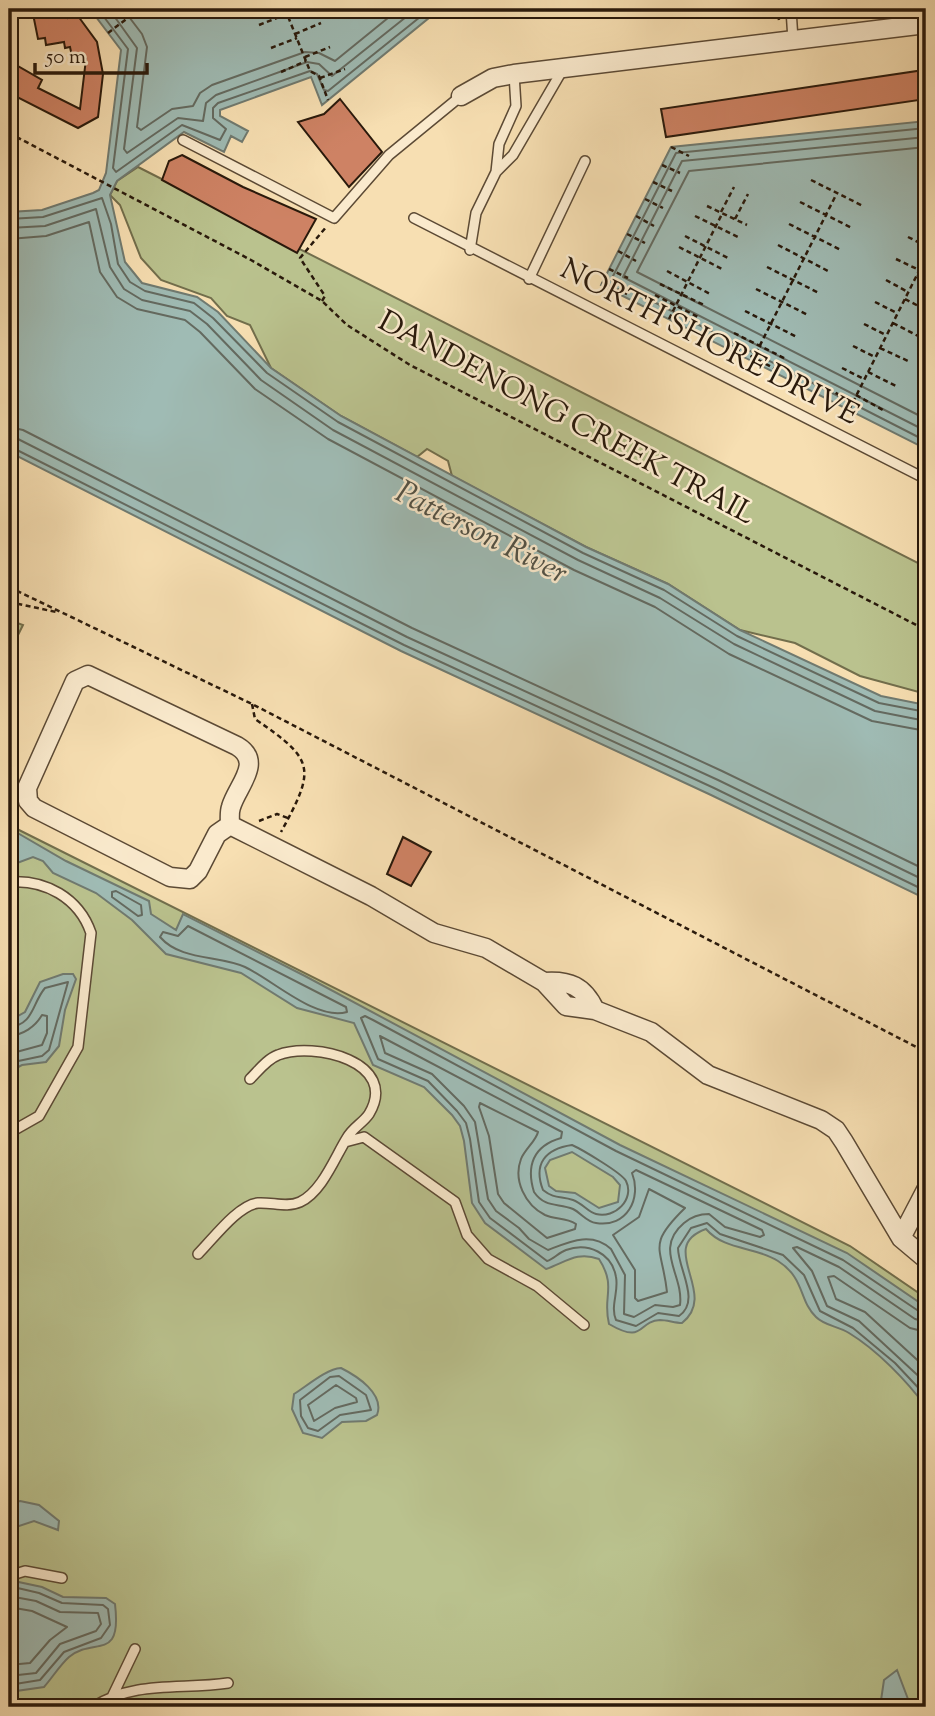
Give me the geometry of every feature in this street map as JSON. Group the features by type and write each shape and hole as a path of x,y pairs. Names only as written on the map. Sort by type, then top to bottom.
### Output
{"street":[{"path":"461,96 493,78 514,74 926,24"},
{"path":"88,675 97,677 243,750 250,766 230,808 230,825 214,838 194,877 182,880 31,806 26,796 27,788 77,679 88,675"},
{"path":"230,825 379,901 429,930 484,947 544,982 562,981 576,985 587,994 596,1010 652,1032 708,1075 821,1120 836,1130 901,1238 926,1259"},
{"path":"901,1238 926,1190"}],"lane":[{"path":"791,9 793,40"},
{"path":"470,250 476,213 496,172 513,155 564,67"},
{"path":"496,172 499,144 516,106 514,74"},
{"path":"183,140 334,218 389,155 461,96"},
{"path":"529,279 585,160"},
{"name":"NORTH SHORE DRIVE","path":"414,218 470,250 926,479"},
{"path":"9,882 32,883 76,904 85,916 91,933 78,1047 39,1116 9,1133"},
{"path":"198,1254 239,1210 256,1203 288,1205 302,1201 320,1182 345,1142 368,1116 374,1101 374,1086 364,1069 345,1056 313,1052 279,1054 250,1079"},
{"path":"345,1142 364,1137 455,1202 467,1235 488,1259 537,1286 584,1325"},
{"path":"12,1574 37,1573 62,1578"},
{"path":"112,1697 135,1650"},
{"path":"93,1707 112,1697 147,1686 201,1687 228,1683"}],"path":[{"path":"259,25 287,10 310,71 320,78 328,100"},
{"path":"108,33 129,17"},
{"path":"271,48 321,23"},
{"path":"281,72 330,47"},
{"path":"320,78 345,69"},
{"name":"DANDENONG CREEK TRAIL","path":"9,134 251,260 322,301 347,325 410,365 926,630"},
{"path":"671,147 690,156"},
{"path":"662,164 680,173"},
{"path":"811,180 863,206"},
{"path":"653,182 672,191"},
{"path":"669,319 734,187"},
{"path":"753,359 837,193"},
{"path":"735,220 748,194"},
{"path":"645,199 663,208"},
{"path":"800,202 852,228"},
{"path":"707,206 747,225"},
{"path":"918,214 926,218"},
{"path":"636,216 654,226"},
{"path":"695,216 740,238"},
{"path":"322,301 325,296 322,289 300,258 334,218"},
{"path":"789,224 841,250"},
{"path":"627,234 645,243"},
{"path":"685,236 730,258"},
{"path":"908,237 926,247"},
{"path":"778,245 830,272"},
{"path":"679,247 724,270"},
{"path":"618,251 636,261"},
{"path":"849,410 926,257"},
{"path":"896,259 919,270"},
{"path":"767,267 819,293"},
{"path":"609,269 628,278"},
{"path":"667,271 712,295"},
{"path":"917,275 926,280"},
{"path":"886,280 908,292"},
{"path":"602,282 627,294"},
{"path":"660,284 706,306"},
{"path":"756,289 808,315"},
{"path":"655,295 700,318"},
{"path":"905,299 926,310"},
{"path":"875,302 897,313"},
{"path":"745,311 797,337"},
{"path":"892,323 920,337"},
{"path":"864,324 886,336"},
{"path":"734,332 786,359"},
{"path":"728,344 779,371"},
{"path":"853,346 876,357"},
{"path":"880,348 908,361"},
{"path":"842,368 864,379"},
{"path":"868,372 896,386"},
{"path":"828,389 853,402"},
{"path":"856,396 883,410"},
{"path":"9,587 252,704 926,1052"},
{"path":"9,602 59,612"},
{"path":"252,704 255,719 296,748 305,774 303,788 272,846"},
{"path":"248,834 253,824 268,816 277,814 288,818"}],"green space":[{"path":"138,167 926,567 926,694 860,676 795,643 740,630 668,584 586,547 452,476 448,461 427,449 417,457 341,416 271,368 250,325 227,316 211,298 161,280 141,258 120,205 110,195 117,181"},
{"path":"9,620 23,625 9,653"},
{"path":"9,825 850,1246 926,1298 926,1707 9,1707"}],"water":[{"name":"Patterson River","path":"90,9 454,9 429,18 322,105 311,77 220,110 220,116 248,131 242,142 231,136 224,152 184,132 117,181 110,195 125,262 142,283 197,297 218,312 271,368 341,416 586,547 668,584 740,630 881,696 926,705 926,899 711,795 401,651 9,452 9,212 42,210 93,193 99,190 106,173 121,50"},
{"path":"926,121 926,449 601,285 671,147"},
{"path":"9,828 66,861 149,901 151,914 176,930 183,914 305,976 620,1145 847,1253 926,1307 926,1407 901,1377 870,1348 849,1333 816,1317 787,1268 769,1256 722,1241 706,1229 692,1237 686,1247 695,1298 692,1311 682,1323 653,1321 635,1332 621,1330 609,1324 607,1277 599,1259 578,1257 546,1269 485,1223 472,1203 460,1126 424,1087 373,1065 354,1023 297,1008 241,973 166,954 132,920 96,893 53,873 43,861 33,857 9,866","holes":["572,1152 613,1177 620,1185 618,1202 599,1208 575,1193 556,1191 549,1186 545,1168 550,1160"]},
{"path":"63,974 73,974 76,979 65,1010 59,1046 46,1062 22,1065 9,1072 9,1021 25,1012 40,982"},
{"path":"341,1368 362,1381 373,1393 377,1400 377,1415 366,1421 342,1422 322,1438 303,1433 292,1409 294,1394 323,1375"},
{"path":"20,1501 39,1505 59,1521 58,1530 34,1521 16,1527 9,1565 9,1504"},
{"path":"9,1575 14,1581 42,1587 63,1597 106,1598 115,1604 116,1622 110,1641 78,1651 69,1657 44,1687 9,1692"},
{"path":"897,1670 911,1707 880,1707 884,1680"}],"building":[{"path":"32,9 66,9 68,18 78,16 97,42 103,74 98,117 78,128 9,93 9,61 42,80 38,88 80,109 86,59 73,61 70,47 65,48 64,42 46,45 45,38 38,39"},
{"path":"924,70 926,99 666,137 661,109"},
{"path":"340,99 382,152 349,187 298,122 324,114"},
{"path":"182,155 243,187 316,219 297,253 162,180 169,161"},
{"path":"403,837 431,852 411,886 387,874"}]}
